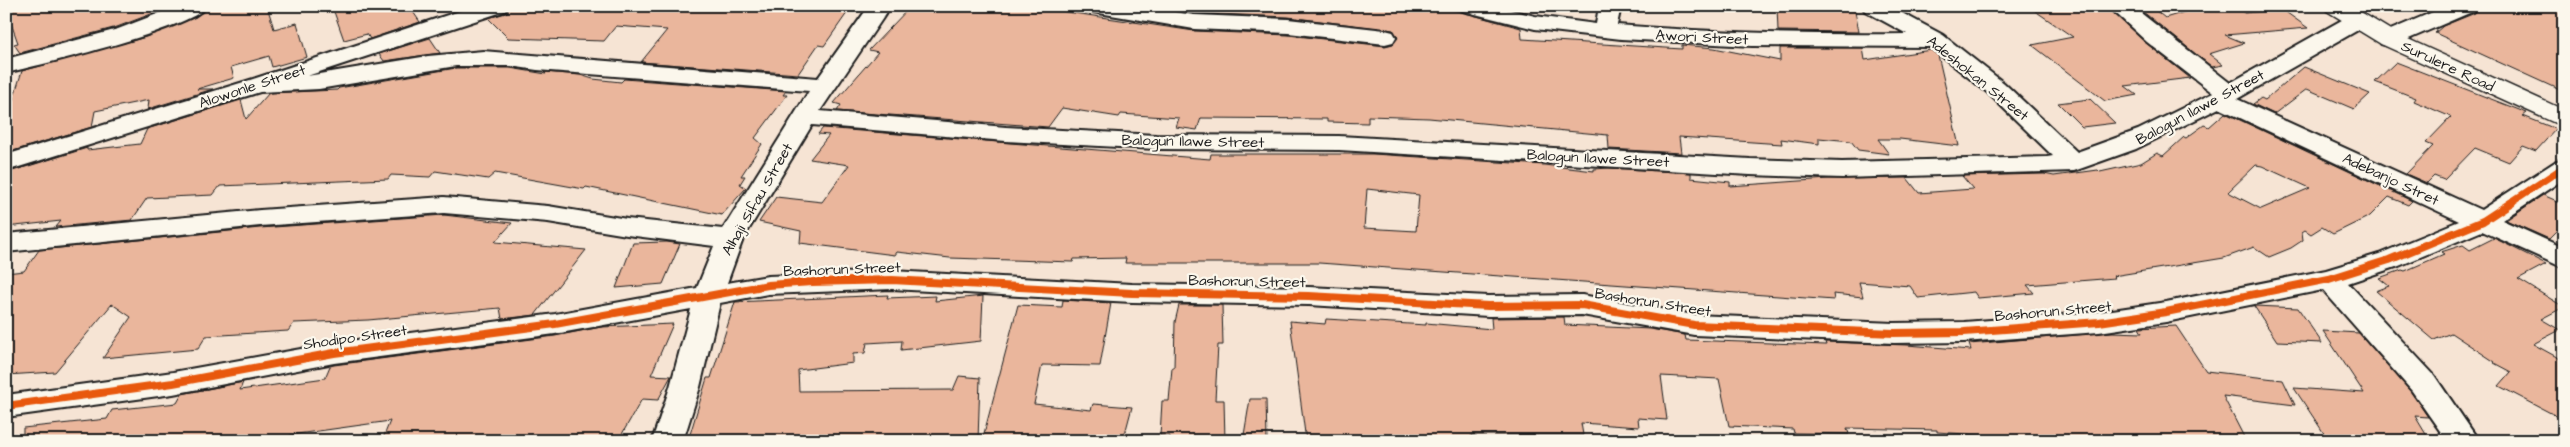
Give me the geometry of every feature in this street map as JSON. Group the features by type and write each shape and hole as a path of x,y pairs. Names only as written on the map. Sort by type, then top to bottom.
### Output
{"main road":[{"name":"Surulere Road","path":"2335,6 2389,39 2564,120"}],"street":[{"name":"Alowonle Street","path":"6,163 258,85 440,14 497,6"},
{"name":"Alhaji Sifau Street","path":"667,441 685,387 708,296 730,238 824,85 880,6"},
{"path":"1093,6 1194,22 1288,26 1385,37"},
{"name":"Awori Street","path":"1471,6 1542,25 1700,38 1935,40"},
{"path":"1605,31 1610,6"},
{"name":"Adeshokan Street","path":"1873,6 1935,40 1996,88 2074,163"},
{"name":"Adebanjo Stret","path":"2119,6 2223,97 2564,259"},
{"path":"2389,39 2466,6"},
{"path":"6,66 99,43 158,23 194,7"},
{"name":"Balogun Ilawe Street","path":"806,117 1006,134 1156,142 1339,143 1750,167 1842,170 2047,165 2074,163 2139,141 2223,97 2357,21"},
{"path":"258,85 317,82 442,62 506,58 537,63 824,85"},
{"name":"Bashorun Street","path":"708,296 768,285 892,280 1132,293 1309,296 1488,306 1582,305 1694,325 1894,333 1964,332 2099,322 2166,312 2329,279 2389,260 2483,221 2564,167"},
{"path":"6,243 260,218 444,205 548,214 627,227 730,238"},
{"path":"2329,279 2423,383 2464,441"},
{"name":"Shodipo Street","path":"6,406 173,383 334,353 555,324 708,296"}],"building":[{"path":"8,6 172,6 117,27 20,53 14,44 18,43 7,12 9,12"},
{"path":"209,6 267,6 274,29 297,23 307,57 272,67 269,56 231,67 234,78 197,89 213,89 148,109 149,100 95,111 92,127 6,153 6,110 10,109 22,71 146,37 196,17"},
{"path":"332,6 409,6 420,22 370,39 367,34 344,40"},
{"path":"510,6 852,6 824,46 818,45 798,74 641,62 667,30 616,26 604,41 508,38 488,18 506,13"},
{"path":"911,6 1027,6 1194,31 1288,35 1385,46 1393,44 1398,38 1393,30 1288,17 1194,13 1150,6 1439,6 1521,28 1522,39 1682,49 1682,45 1714,48 1780,61 1780,48 1863,48 1865,60 1931,50 1938,55 1959,146 1900,139 1878,139 1889,154 1858,150 1851,141 1819,138 1819,144 1781,139 1782,144 1679,137 1681,153 1609,149 1608,135 1429,118 1368,116 1368,123 1327,122 1327,119 1201,118 1197,130 1176,127 1179,118 1121,114 1119,117 1062,108 1048,127 837,111 841,105 834,103 878,52 869,50"},
{"path":"1777,6 1854,6 1859,32 1778,31"},
{"path":"2028,6 2106,6 2146,43 2190,78 2125,86 2137,95 2105,101 2032,45 2073,37"},
{"path":"2204,6 2235,6 2244,13 2283,10 2308,28 2225,35 2244,43 2209,54 2223,65 2212,67 2142,11 2154,9 2165,18"},
{"path":"2479,6 2564,6 2564,92 2435,33 2443,26 2475,13"},
{"path":"430,38 440,53 384,61 379,54"},
{"path":"2396,62 2527,113 2523,116 2556,129 2536,151 2523,146 2509,162 2475,148 2444,180 2434,176 2427,183 2406,174 2433,146 2426,143 2451,117 2414,101 2416,98 2375,82"},
{"path":"2304,67 2370,94 2354,109 2307,89 2274,114 2253,104 2261,98 2265,100"},
{"path":"456,68 510,68 546,74 544,72 580,75 593,79 621,82 624,79 786,91 783,95 787,95 755,138 762,144 741,176 745,176 740,184 746,188 722,215 586,187 584,189 495,173 488,179 435,171 430,177 391,175 388,179 220,186 213,195 147,198 132,220 56,227 61,221 6,227 6,173 87,148 87,150 140,144 147,129 241,100 246,119 269,93 337,90 339,88"},
{"path":"2090,99 2115,123 2082,127 2058,103"},
{"path":"2225,113 2412,201 2408,205 2389,197 2370,216 2333,234 2322,227 2311,234 2305,230 2302,232 2303,240 2291,248 2269,257 2254,247 2224,258 2113,276 2115,278 2027,285 2034,293 1978,298 1974,292 1918,298 1910,286 1859,282 1863,297 1833,294 1834,300 1319,263 1125,263 1126,258 1074,259 1073,262 950,258 897,252 895,255 800,243 801,231 759,222 776,197 822,202 849,165 810,159 829,135 818,134 823,128 1210,159 1211,154 1373,154 1544,165 1594,171 1594,169 1609,168 1691,173 1691,178 1730,182 1730,186 1828,179 1907,178 1919,193 1973,189 1962,176 2044,174 2054,176 2098,170 2100,172 2141,163 2157,153 2163,156 2184,137 2186,138 2204,125 2209,127","holes":["2256,165 2262,166 2310,188 2261,209 2228,192","1367,189 1419,195 1416,231 1364,228"]},
{"path":"2543,195 2564,204 2564,224 2549,239 2506,220"},
{"path":"444,215 512,223 495,242 586,250 535,315 502,319 500,308 368,320 294,323 288,331 206,336 198,349 103,358 131,317 112,304 55,372 6,375 6,273 24,271 39,250 260,228"},
{"path":"2494,238 2546,264 2518,279 2564,307 2541,319 2560,330 2533,344 2564,361 2564,420 2499,386 2511,372 2494,363 2451,333 2434,340 2376,291 2389,286 2379,278 2402,270 2405,271 2444,254 2441,252 2463,245 2470,250"},
{"path":"667,242 680,244 663,284 616,288 633,243"},
{"path":"888,295 887,298 936,296 935,301 983,296 981,341 901,350 902,341 867,343 865,353 853,354 853,363 798,370 799,391 953,390 959,376 980,378 978,441 743,441 744,437 688,441 707,378 711,378 735,302"},
{"path":"1063,300 1111,303 1100,366 1042,365 1034,404 1091,410 1093,404 1132,407 1123,441 982,441 1018,305 1062,307"},
{"path":"1179,305 1222,305 1223,345 1218,345 1215,400 1224,400 1225,441 1170,441 1170,436 1160,436 1162,401 1169,401 1172,368 1174,368 1175,322"},
{"path":"2254,306 2298,308 2322,343 2277,341"},
{"path":"1564,317 1565,325 1650,329 1685,335 1686,340 1826,345 1825,342 1971,350 1969,344 2112,332 2142,333 2139,328 2176,326 2206,371 2283,380 2295,405 2223,396 2246,441 1994,441 1992,436 1937,432 1937,430 1847,428 1849,434 1794,433 1793,429 1729,426 1719,379 1661,376 1667,420 1638,418 1639,427 1581,423 1583,435 1471,435 1473,441 1430,441 1429,438 1385,441 1306,441 1290,321 1325,324 1326,319 1426,325 1426,323 1492,329 1491,318"},
{"path":"673,324 651,375 671,376 658,400 642,399 618,441 382,441 390,421 290,435 288,441 236,441 238,436 205,441 23,441 23,428 107,419 112,410 177,403 182,394 243,382 240,390 325,378 330,366 334,365 555,336 601,327"},
{"path":"2323,331 2359,333 2411,392 2428,417 2415,416 2430,441 2329,441 2294,388 2364,393"},
{"path":"1250,399 1266,399 1267,441 1243,441"}],"cycle path":[{"path":"6,406 173,383 334,353 555,324 768,285 812,282 892,280 1132,293 1309,296 1488,306 1582,305 1694,325 1894,333 1964,332 2099,322 2166,312 2329,279 2389,260 2483,221 2564,167"}]}
